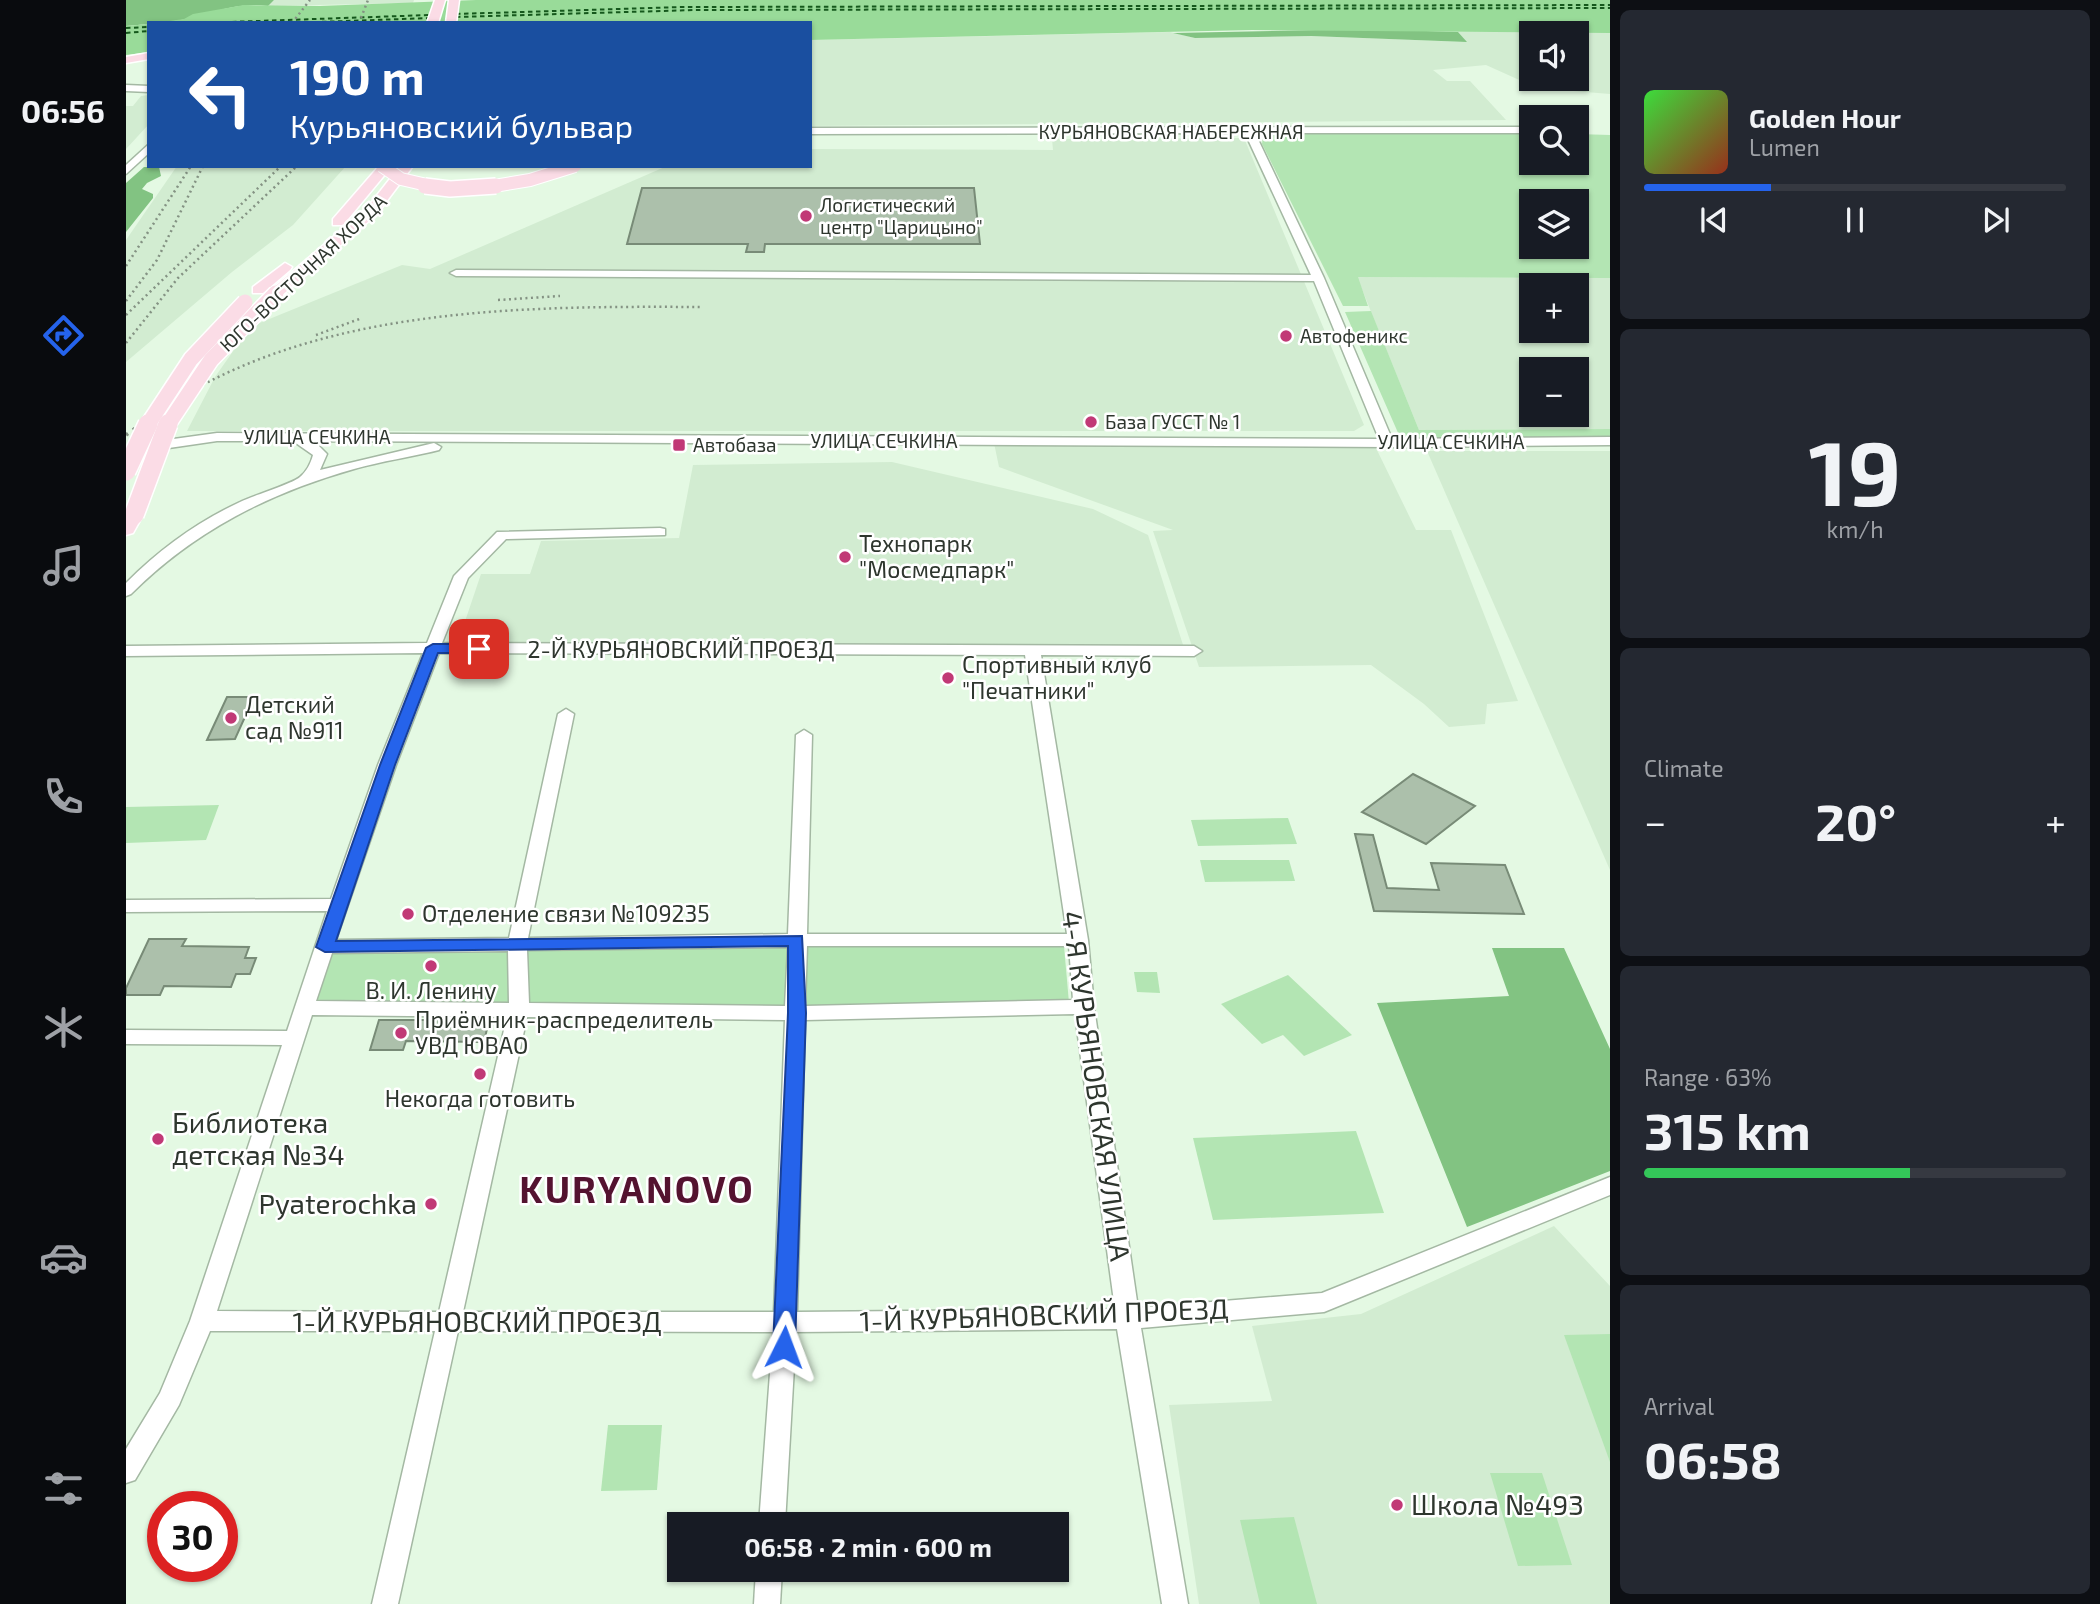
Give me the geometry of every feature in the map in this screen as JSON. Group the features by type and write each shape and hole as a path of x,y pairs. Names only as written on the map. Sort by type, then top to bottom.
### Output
{"main road":[{"path":"433,21 440,0"},
{"path":"451,21 454,0"},
{"path":"126,60 147,56"},
{"name":"ЮГО-ВОСТОЧНАЯ ХОРДА","path":"126,471 155,407 181,367 258,290 351,210 382,168"},
{"path":"386,168 399,178 415,184 458,188 509,185 568,168"},
{"name":"ЮГО-ВОСТОЧНАЯ ХОРДА","path":"130,522 177,406 213,358 276,293 372,211 405,168"}],"street":[{"path":"126,88 147,89"},
{"name":"КУРЬЯНОВСКАЯ НАБЕРЕЖНАЯ","path":"812,131 1519,130"},
{"path":"1250,131 1318,278 1387,443"},
{"path":"126,171 147,149"},
{"path":"456,274 1318,278"},
{"name":"УЛИЦА СЕЧКИНА","path":"126,458 159,444 217,437 1387,443 1610,441"},
{"path":"295,437 309,443 320,454 317,466 301,480"},
{"path":"126,592 167,551 220,519 301,480 359,461 494,438"},
{"path":"126,1472 170,1398 202,1321 338,905 387,765 461,576 502,535 660,532"},
{"name":"2-Й КУРЬЯНОВСКИЙ ПРОЕЗД","path":"126,651 433,648 1194,651"},
{"name":"4-Я КУРЬЯНОВСКАЯ УЛИЦА","path":"1032,651 1078,940 1084,1007 1128,1318 1175,1604"},
{"path":"385,1604 519,1010 517,944 566,715"},
{"path":"773,1512 785,1322 804,735"},
{"path":"126,906 338,905"},
{"path":"325,947 796,940 1078,940"},
{"path":"303,1008 797,1013 1084,1007"},
{"path":"126,1037 293,1038"},
{"name":"1-Й КУРЬЯНОВСКИЙ ПРОЕЗД","path":"202,1321 785,1322 1128,1318 1324,1302 1610,1186"},
{"path":"767,1604 768,1582"}],"shaded area":[{"path":"126,0 274,0 268,6 245,5 181,20 147,21 147,24 126,26"},
{"path":"274,0 414,0 413,3 268,6"},
{"path":"476,0 1610,0 1610,33 1589,33 1589,21 1519,21 1519,32 1252,30 812,40 812,21 170,21 244,5 320,6"},
{"path":"147,24 147,52 126,55 126,26"},
{"path":"1362,29 1458,32 1467,42 1311,36 1195,38 1173,33"},
{"path":"1170,32 1195,38 1311,36 1466,42 1458,32 1519,32 1519,80 1486,65 1433,70 1447,81 1470,81 1506,120 812,126 812,40"},
{"path":"1589,32 1610,33 1610,94 1574,91 1589,91"},
{"path":"147,95 147,126 126,149 126,106 133,106 141,96"},
{"path":"1283,133 1519,133 1519,175 1589,175 1589,134 1610,135 1610,278 1589,278 1589,273 1519,273 1519,278 1358,277 1368,306 1343,306 1262,144 1263,137"},
{"path":"1244,138 1364,425 1354,431 187,431 215,377 250,327 402,265 430,269 662,168 812,168 812,149 1053,150 1052,139"},
{"path":"144,167 159,168 161,176 147,183 142,189 153,194 153,198 126,232 126,183"},
{"path":"176,168 344,168 293,225 232,272 126,362 126,240"},
{"path":"1357,277 1519,278 1519,343 1589,343 1589,278 1610,278 1610,429 1419,430"},
{"path":"1371,311 1419,430 1610,429 1610,437 1407,438 1399,435 1345,312"},
{"path":"994,443 1375,446 1416,530 1451,530 1518,701 1487,704 1485,724 1449,727 1424,704 1371,665 1199,667 1153,531 1173,530 999,467"},
{"path":"1427,451 1610,451 1610,870"},
{"name":"Технопарк \"Мосмедпарк\"","path":"892,462 1093,509 1148,535 1184,648 457,645 481,574 530,574 541,541 679,538 693,465"},
{"path":"219,805 206,840 126,843 126,807"},
{"path":"1288,818 1297,844 1198,846 1191,820"},
{"path":"1200,860 1289,860 1295,881 1205,882"},
{"path":"789,945 789,1008 529,1004 526,950"},
{"path":"1064,946 1069,1003 807,1007 806,947"},
{"path":"1492,948 1564,948 1610,1049 1610,1171 1467,1227 1377,1003 1509,996"},
{"path":"508,950 511,1005 311,1002 327,953"},
{"path":"1134,972 1157,972 1160,993 1137,992"},
{"path":"1288,975 1352,1035 1304,1056 1283,1035 1262,1044 1221,1004"},
{"path":"1356,1131 1384,1213 1213,1220 1193,1138"},
{"name":"Школа №493","path":"1554,1226 1610,1286 1610,1604 1199,1604 1169,1405 1272,1401 1252,1326 1361,1314"},
{"path":"1610,1334 1610,1462 1564,1335"},
{"path":"608,1425 662,1425 657,1490 601,1491"},
{"path":"1490,1473 1542,1473 1572,1565 1518,1566"},
{"path":"1294,1517 1317,1604 1260,1604 1240,1520"}],"building":[{"name":"Логистический центр \"Царицыно\"","path":"642,188 974,188 980,244 765,244 764,252 746,252 748,244 627,244"},
{"name":"Детский сад №911","path":"227,697 254,697 235,739 207,740"},
{"path":"1413,774 1475,806 1426,844 1362,812"},
{"path":"1355,834 1373,835 1387,888 1439,890 1431,863 1505,865 1524,914 1374,911"},
{"path":"149,939 186,939 182,946 249,947 245,958 256,958 250,974 236,974 231,987 164,986 160,995 126,995 126,988"},
{"name":"Приёмник-распределитель УВД ЮВАО","path":"379,1020 489,1020 484,1042 406,1041 403,1050 370,1050"}],"ferry route":[{"path":"456,14 683,7 1610,5"},
{"path":"456,17 695,10 1610,8"},
{"path":"258,21 430,15"},
{"path":"346,21 430,18"},
{"path":"126,28 147,27"},
{"path":"126,33 147,31"}],"railway":[{"path":"294,21 310,0"},
{"path":"360,21 368,0"},
{"path":"126,266 190,168"},
{"path":"126,301 157,260 202,168"},
{"path":"126,315 279,168"},
{"path":"126,343 178,278 295,168"},
{"path":"498,300 560,296"},
{"path":"140,425 200,386 266,357 336,335 408,321 481,313 555,308 700,307"},
{"path":"316,335 362,318"},
{"path":"126,435 140,425"}],"place":[{"name":"Логистический центр \"Царицыно\"","path":"806,216"},
{"name":"Автофеникс","path":"1286,336"},
{"name":"База ГУССТ № 1","path":"1091,422"},
{"name":"Автобаза","path":"679,445"},
{"name":"Технопарк \"Мосмедпарк\"","path":"845,557"},
{"name":"Спортивный клуб \"Печатники\"","path":"948,678"},
{"name":"Детский сад №911","path":"231,718"},
{"name":"Отделение связи №109235","path":"408,914"},
{"name":"В. И. Ленину","path":"431,966"},
{"name":"Приёмник-распределитель УВД ЮВАО","path":"401,1033"},
{"name":"Некогда готовить","path":"480,1074"},
{"name":"Библиотека детская №34","path":"158,1139"},
{"name":"Pyaterochka","path":"431,1204"},
{"name":"Школа №493","path":"1397,1505"}],"district":[{"name":"KURYANOVO","path":"637,1190"}],"route":[{"path":"479,649 433,648 387,765 325,947 796,940 797,1013 784,1347"}]}
